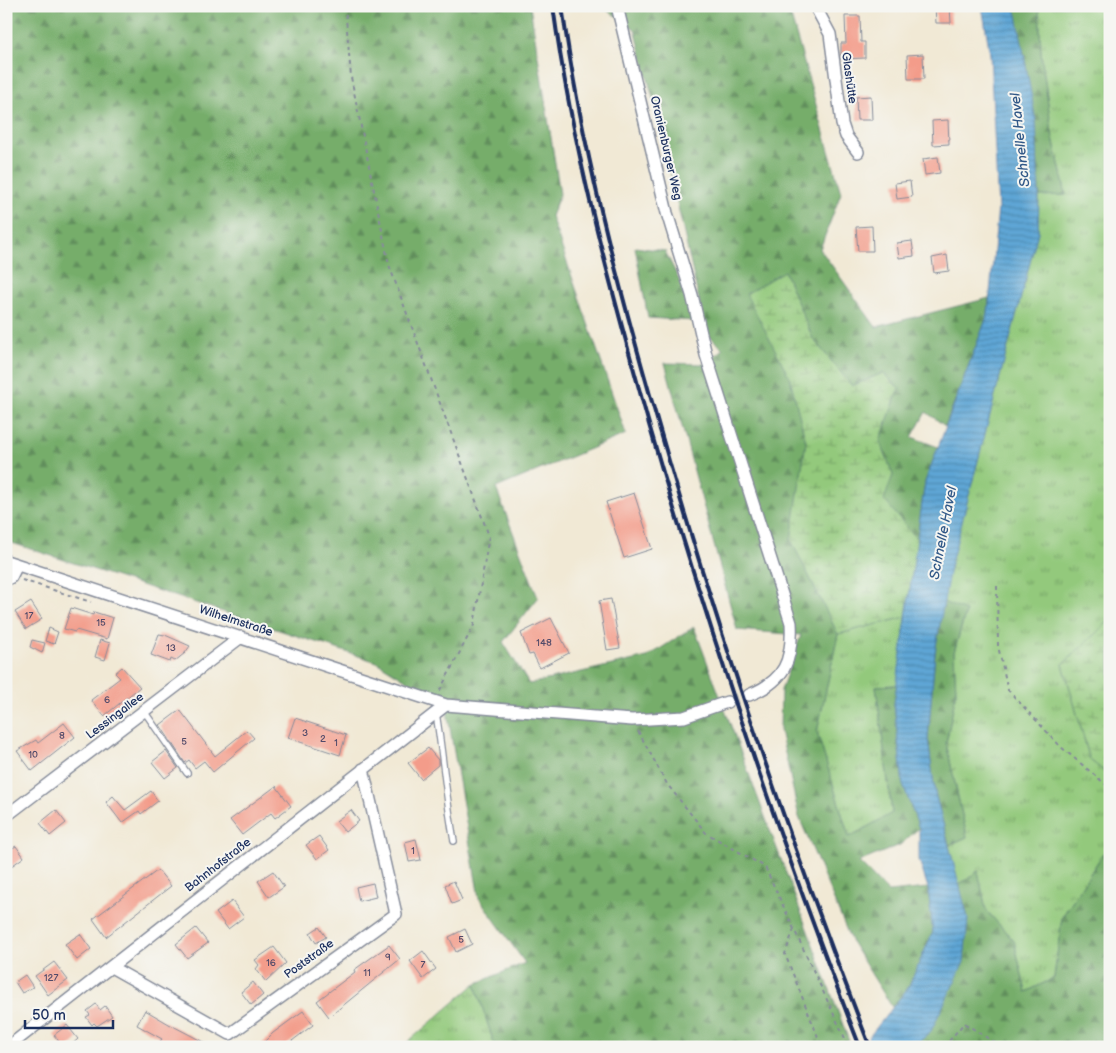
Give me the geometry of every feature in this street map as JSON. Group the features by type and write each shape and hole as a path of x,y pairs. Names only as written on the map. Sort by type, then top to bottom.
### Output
{"street":[{"name":"Oranienburger Weg","path":"618,6 666,213 692,295 706,355 791,623 792,644 789,660 781,674 764,689 749,695"},
{"name":"Glashütte","path":"815,6 830,34 842,124 846,136 858,152"},
{"name":"Wilhelmstraße","path":"6,580 11,577 12,563 446,705 632,720 684,717 727,702"},
{"name":"Lessingallee","path":"6,816 241,638"},
{"name":"Bahnhofstraße","path":"8,1047 446,705"},
{"name":"Poststraße","path":"111,967 230,1034 396,914 363,769"}],"lane":[{"path":"144,712 187,773"},
{"path":"436,713 445,778 446,802 454,840"}],"path":[{"path":"345,6 351,77 390,266 489,536 474,625 434,702"},
{"path":"997,586 998,646 1008,690 1061,747 1110,788"},
{"path":"632,720 667,784 706,834 765,867 848,1046"},
{"path":"794,929 785,954 822,1047"},
{"path":"944,1047 964,1023 997,1044 1015,1047"}],"green space":[{"path":"6,6 530,6 560,194 551,216 626,434 496,488 538,598 503,642 529,684 647,657 694,627 849,1041 847,1047 495,1047 475,984 525,963 479,898 446,705 377,662 6,541"},
{"path":"601,6 788,6 841,193 820,249 876,327 989,298 988,315 945,426 926,412 912,437 938,447 925,482 917,539 883,500 893,475 880,441 899,388 883,373 852,386 813,339 784,271 747,294 790,378 806,442 791,540 838,634 817,732 849,837 892,813 876,686 897,685 894,704 903,785 919,828 900,845 859,862 888,892 928,888 933,932 908,988 892,1007 852,943 799,817 780,730 781,690 801,635 737,630 665,363 706,364 723,349 694,321 648,318 635,247 665,251 692,306 700,305 660,126 635,29"},
{"path":"1014,6 1039,6 1041,53 1052,133 1066,195 1039,196 1036,125"},
{"path":"1039,6 1110,6 1110,620 1063,664 1090,760 1110,776 1110,843 1062,917 1054,978 1026,992 1014,941 986,910 978,871 959,885 949,845 967,837 946,743 956,693 954,652 966,612 943,602 950,567 1038,232 1039,196 1066,195 1052,133 1041,53"},
{"path":"784,271 813,339 852,386 883,373 899,388 880,441 893,475 884,500 917,539 906,617 838,634 791,540 806,442 790,378 746,294"},
{"path":"943,602 966,611 954,652 956,693 946,743 967,837 949,845 935,793 928,739 935,652"},
{"path":"906,617 897,685 876,686 892,814 849,837 817,732 838,634"},
{"path":"1110,620 1110,776 1090,760 1063,664"},
{"path":"1110,843 1110,1047 958,1047 955,1042 953,1047 912,1047 930,1033 968,918 959,885 978,871 986,910 1014,941 1026,992 1054,978 1062,917"},
{"path":"475,984 495,1047 402,1047"}],"water":[{"name":"Schnelle Havel","path":"982,6 1014,6 1017,15 1036,122 1039,196 1038,232 950,567 935,652 928,739 935,793 968,918 964,962 930,1033 912,1047 861,1047 908,988 933,932 928,888 919,860 919,828 903,785 894,704 925,482 988,314 998,208 990,54"}],"building":[{"path":"935,6 950,6 951,23 936,23"},
{"path":"845,16 860,16 861,42 865,42 865,58 841,59 841,43 846,43"},
{"path":"923,54 924,79 908,79 907,55"},
{"path":"871,96 872,120 857,120 856,97"},
{"path":"948,120 949,144 933,145 932,121"},
{"path":"938,157 940,173 925,175 923,159"},
{"path":"910,181 912,197 897,199 895,183"},
{"path":"872,226 873,251 858,251 856,227"},
{"path":"912,241 914,256 899,258 897,243"},
{"path":"947,255 949,271 934,273 932,258"},
{"path":"634,493 652,549 624,558 606,502"},
{"path":"611,599 620,648 607,650 599,601"},
{"path":"31,602 42,619 26,629 15,612"},
{"path":"71,608 93,615 94,612 113,618 107,639 76,630 75,632 64,629"},
{"path":"551,618 569,653 540,668 533,654 529,655 521,633"},
{"path":"49,628 58,632 54,644 45,641"},
{"path":"159,634 190,646 175,661 171,659 170,662 151,655"},
{"path":"32,640 45,643 42,653 30,647"},
{"path":"100,640 110,643 105,660 95,657"},
{"path":"122,667 140,687 104,716 91,700 120,678 115,673"},
{"path":"180,710 215,756 247,730 254,738 213,772 204,761 195,768 189,760 185,763 160,725"},
{"path":"295,718 346,735 340,755 288,738"},
{"path":"64,723 75,737 32,771 17,751 36,740 38,743"},
{"path":"428,748 438,760 438,765 421,779 408,763"},
{"path":"166,751 178,768 165,778 152,762"},
{"path":"276,786 291,806 275,818 271,813 242,835 230,820"},
{"path":"151,791 158,801 141,814 139,811 122,823 106,802 113,796 125,810"},
{"path":"56,810 66,823 50,836 40,823"},
{"path":"351,810 359,821 345,832 336,821"},
{"path":"319,836 329,850 317,859 306,845"},
{"path":"416,839 421,860 409,862 405,842"},
{"path":"16,846 24,857 6,870 6,852"},
{"path":"158,870 171,886 106,937 93,919"},
{"path":"273,871 284,887 269,897 258,881"},
{"path":"454,881 462,900 452,904 445,885"},
{"path":"373,883 376,897 359,901 356,887"},
{"path":"232,901 244,917 228,929 216,913"},
{"path":"319,927 326,937 316,943 310,933"},
{"path":"196,928 208,943 187,958 176,944"},
{"path":"465,929 472,944 456,952 449,937"},
{"path":"80,934 91,949 77,960 65,944"},
{"path":"389,945 400,959 329,1017 317,1001 355,972 354,970"},
{"path":"274,947 286,963 266,982 256,969 259,965 255,960"},
{"path":"423,951 436,969 423,979 410,961"},
{"path":"54,962 68,980 48,995 35,976"},
{"path":"25,975 33,987 22,993 15,982"},
{"path":"253,982 263,995 251,1005 241,992"},
{"path":"96,1004 100,1010 105,1006 112,1016 97,1026 94,1023 92,1025 86,1017 90,1015 87,1011"},
{"path":"145,1010 213,1047 165,1047 159,1043 162,1039 137,1025"},
{"path":"303,1011 313,1025 284,1047 259,1047 273,1033"},
{"path":"67,1025 78,1039 69,1047 63,1047 54,1035"}],"tunnel":[{"path":"727,702 749,695"}],"railway":[{"path":"553,6 561,59 593,215 671,500 747,737 830,970 860,1047"},
{"path":"562,6 579,110 614,264 679,496 729,655 783,813 870,1047"}]}
